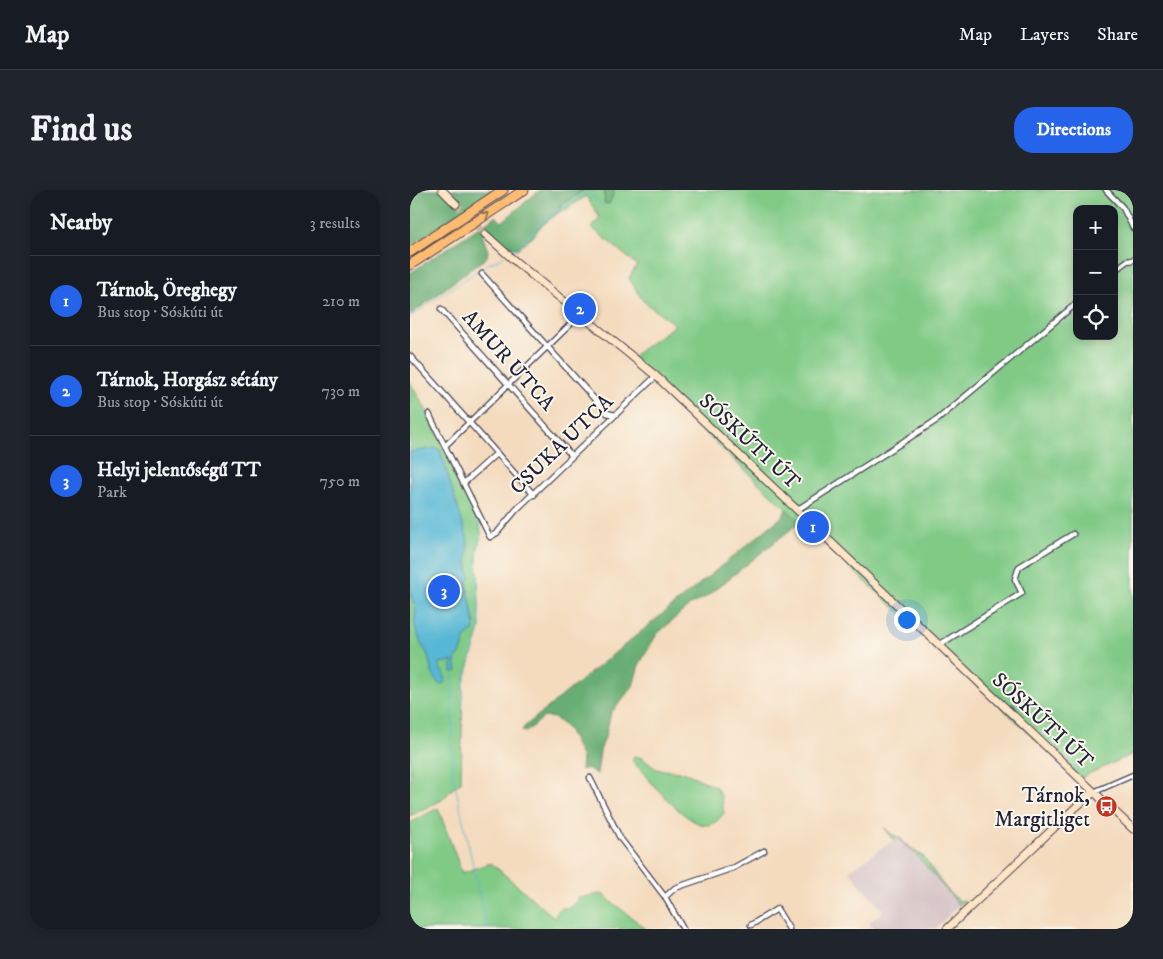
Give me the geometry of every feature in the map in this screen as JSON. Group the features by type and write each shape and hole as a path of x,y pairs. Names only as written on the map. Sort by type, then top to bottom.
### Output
{"highway":[{"path":"410,252 503,190"},
{"path":"410,265 524,190"}],"main road":[{"path":"442,190 456,204"},
{"name":"SÓSKÚTI ÚT","path":"486,234 516,262 656,376 1132,827"},
{"path":"948,929 1094,792"}],"street":[{"path":"1106,190 1122,208 1133,228"},
{"path":"1118,268 1131,260"},
{"path":"482,274 607,413 615,415"},
{"path":"797,510 937,420 1073,306"},
{"name":"AMUR UTCA","path":"442,309 572,456"},
{"path":"446,445 581,314"},
{"path":"410,356 534,494"},
{"name":"CSUKA UTCA","path":"464,483 490,537 656,376"},
{"path":"429,414 464,483 497,453"},
{"path":"939,645 1022,593 1015,579 1019,567 1073,534"},
{"path":"1094,792 1133,775"},
{"path":"590,778 620,838 665,897 683,929"},
{"path":"665,897 675,888 734,868 764,851"},
{"path":"751,925 777,909 789,929"}],"shaded area":[{"path":"898,837 913,851 959,905 935,929 875,929 869,923 883,911 849,871"}],"green space":[{"path":"410,190 493,190 410,246"},
{"path":"540,190 584,190 559,206 562,210 517,249 499,241 489,230 482,234 488,251 487,257 410,315 410,273 496,216 502,222"},
{"path":"584,190 605,190 604,194 609,203 615,190 1133,190 1133,754 1086,775 1080,781 651,382 629,359 675,325 643,301 629,278 637,265 591,227 600,218 586,196 564,211 559,206"},
{"path":"605,190 615,190 609,204 604,203"},
{"path":"410,382 424,406 478,518 481,534 477,553 480,629 463,686 461,782 442,800 410,816"},
{"path":"786,508 800,522 706,597 690,605 657,634 639,665 633,686 611,713 600,751 597,774 587,768 581,770 582,758 568,729 555,718 544,717 526,732 522,731 524,727 784,515"},
{"path":"634,756 642,758 656,769 686,773 716,787 721,796 724,813 715,822 708,825 689,818 678,810 647,777 632,760"},
{"path":"438,808 462,873 491,863 555,918 556,913 561,908 571,906 578,898 602,894 646,929 410,929 410,823"},
{"path":"884,827 891,834 898,837 894,840"},
{"path":"898,837 924,857 950,893 960,901 965,900 959,905 913,851"}],"water":[{"path":"435,448 440,450 467,537 467,565 470,577 467,584 475,625 455,660 457,671 452,672 452,661 439,663 446,681 442,684 439,684 433,675 427,653 421,644 414,623 416,612 410,590 410,452"}],"waterway":[{"path":"511,252 541,222 584,193 590,194 603,206"},
{"path":"410,317 487,264 504,256"},
{"path":"410,447 412,452"},
{"path":"462,708 463,686 480,629 477,553 481,527 468,497"},
{"path":"453,673 452,771 487,929"}],"tunnel":[{"path":"456,204 485,234"}],"place":[{"name":"Tárnok, Horgász sétány","path":"580,309"},
{"name":"Tárnok, Öreghegy","path":"813,527"},
{"name":"Helyi jelentőségű TT","path":"444,591"},
{"name":"Tárnok, Margitliget","path":"1106,807"}]}
